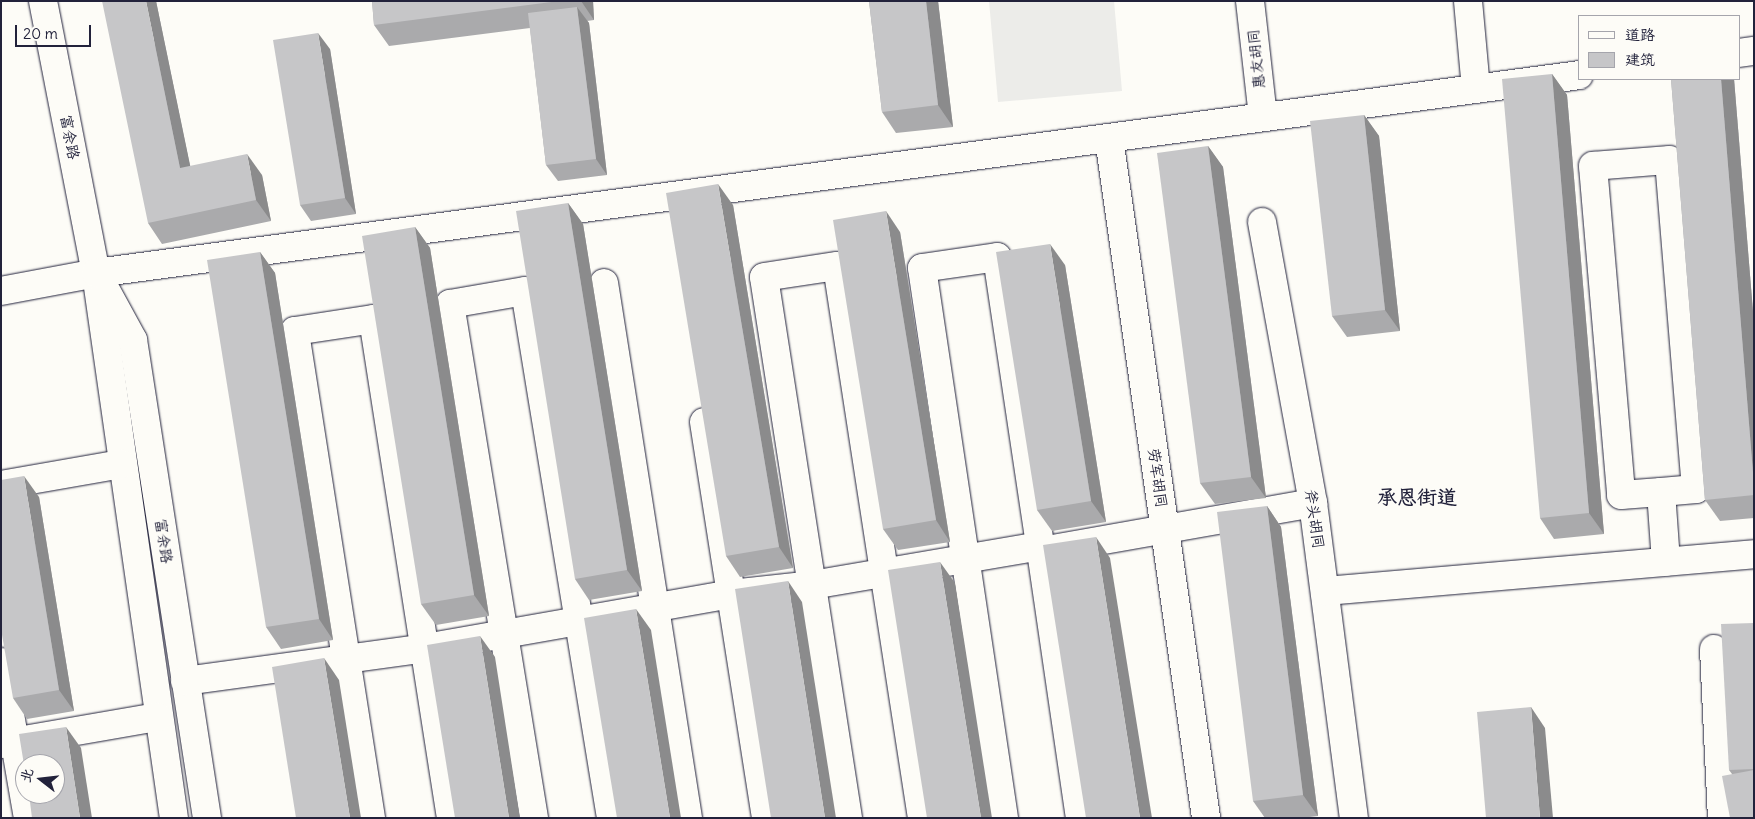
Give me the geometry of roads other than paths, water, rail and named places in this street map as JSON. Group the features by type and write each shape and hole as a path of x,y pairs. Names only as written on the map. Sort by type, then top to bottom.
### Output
{"street":[{"name":"富余路","path":"43,1 96,273 121,464 174,818"},
{"name":"惠友胡同","path":"1250,1 1262,116"},
{"path":"1468,1 1476,89"},
{"path":"1740,53 1754,51"},
{"path":"1,291 96,273 1578,75"},
{"name":"劳军胡同","path":"1109,138 1206,818"},
{"path":"1669,160 1696,489 1661,492 1621,495 1593,166 1669,160"},
{"name":"斧头胡同","path":"1262,222 1313,504 1354,818"},
{"path":"1004,818 922,268 996,257 1080,818"},
{"path":"848,818 764,277 837,266 922,818"},
{"name":"富余路","path":"96,273 133,340 207,818"},
{"path":"604,283 688,818"},
{"path":"534,818 450,304 525,291 611,818"},
{"path":"371,818 296,331 373,319 451,818"},
{"path":"700,399 766,818"},
{"path":"1,485 121,464"},
{"path":"1661,492 1666,562"},
{"path":"185,681 424,648 503,631 731,594 812,585 966,559 1165,530 1313,504"},
{"path":"1325,591 1754,554"},
{"path":"1714,648 1734,817"},
{"path":"1,662 8,743 28,818"},
{"path":"8,743 158,717"}],"district":[{"name":"承恩街道","path":"1417,496"}]}
